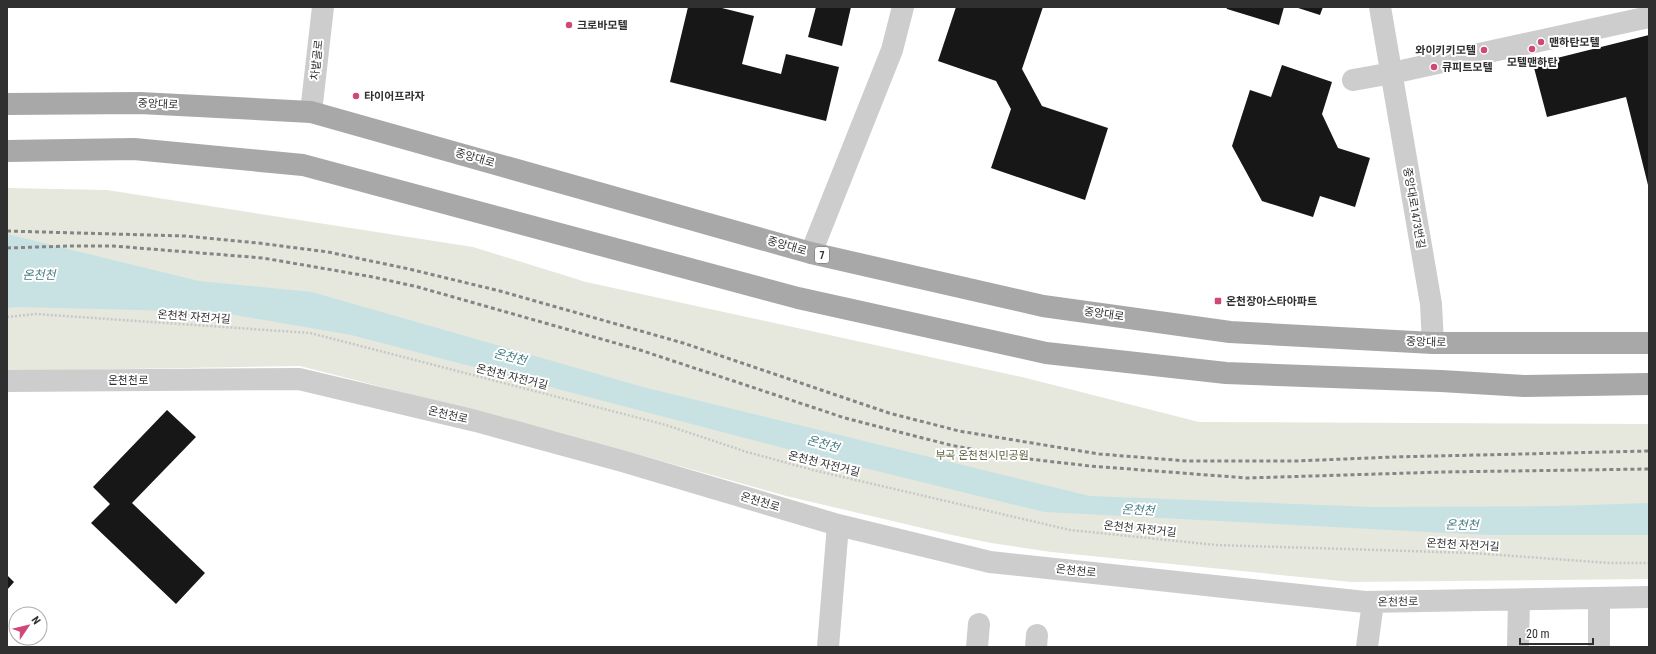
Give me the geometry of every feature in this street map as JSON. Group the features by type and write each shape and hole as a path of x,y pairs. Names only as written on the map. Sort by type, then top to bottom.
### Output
{"main road":[{"name":"중앙대로","path":"7,104 140,103 311,112 811,252 1043,306 1230,332 1433,344 1649,343"},
{"path":"7,151 134,149 302,165 798,298 1046,353 1226,373 1441,381 1524,386 1649,384"}],"street":[{"name":"차밭골로","path":"311,112 323,7"},
{"path":"811,252 892,50 903,7"},
{"name":"중앙대로1473번길","path":"1380,7 1431,304 1433,344"},
{"path":"1353,80 1392,73 1649,17"},
{"name":"온천천로","path":"7,381 299,379 476,421 614,459 838,525 990,562 1373,602 1649,597"},
{"path":"828,647 838,525"},
{"path":"1599,598 1600,647"},
{"path":"1518,647 1519,600"},
{"path":"1367,647 1373,602"},
{"path":"977,647 979,624"}],"path":[{"name":"온천천 자전거길","path":"7,317 36,314 310,333 666,425 746,452 806,468 1070,530 1216,545 1472,553 1610,563 1649,563"}],"green space":[{"name":"부곡 온천천시민공원","path":"7,188 107,190 473,247 586,282 1022,377 1199,422 1649,424 1649,579 1351,582 1051,552 991,543 952,535 786,496 562,433 300,366 7,371"}],"water":[{"name":"온천천","path":"7,234 199,281 312,292 643,387 1090,496 1375,507 1554,506 1649,503 1649,535 1486,535 1044,512 795,451 351,335 217,312 7,308"}],"building":[{"path":"688,7 718,7 754,16 742,64 781,74 786,54 839,67 826,121 670,82"},
{"path":"816,7 851,7 842,46 808,37"},
{"path":"956,7 1043,7 1022,69 1042,106 1108,128 1085,200 991,168 1011,109 996,81 938,61"},
{"path":"1226,7 1284,7 1279,25 1227,9"},
{"path":"1295,7 1323,7 1320,15"},
{"path":"1649,35 1648,185 1626,97 1547,117 1533,64"},
{"path":"1282,65 1332,82 1322,114 1338,148 1370,158 1355,207 1320,196 1313,217 1262,201 1232,146 1250,90 1271,97"},
{"path":"167,410 196,437 132,503 205,573 176,604 91,523 110,504 93,487"},
{"path":"7,575 14,582 7,590"}],"railway":[{"path":"7,231 185,236 328,252 409,269 500,291 683,343 889,413 959,431 1099,454 1187,461 1296,461 1393,457 1649,451"},
{"path":"7,248 113,246 263,258 373,277 418,287 640,350 845,418 950,445 1020,458 1090,466 1247,478 1443,472 1649,469"}],"place":[{"name":"크로바모텔","path":"569,25"},
{"name":"맨하탄모텔","path":"1541,42"},
{"name":"모텔맨하탄","path":"1532,49"},
{"name":"와이키키모텔","path":"1484,50"},
{"name":"큐피트모텔","path":"1434,67"},
{"name":"타이어프라자","path":"356,96"},
{"name":"온천장아스타아파트","path":"1218,301"}]}
